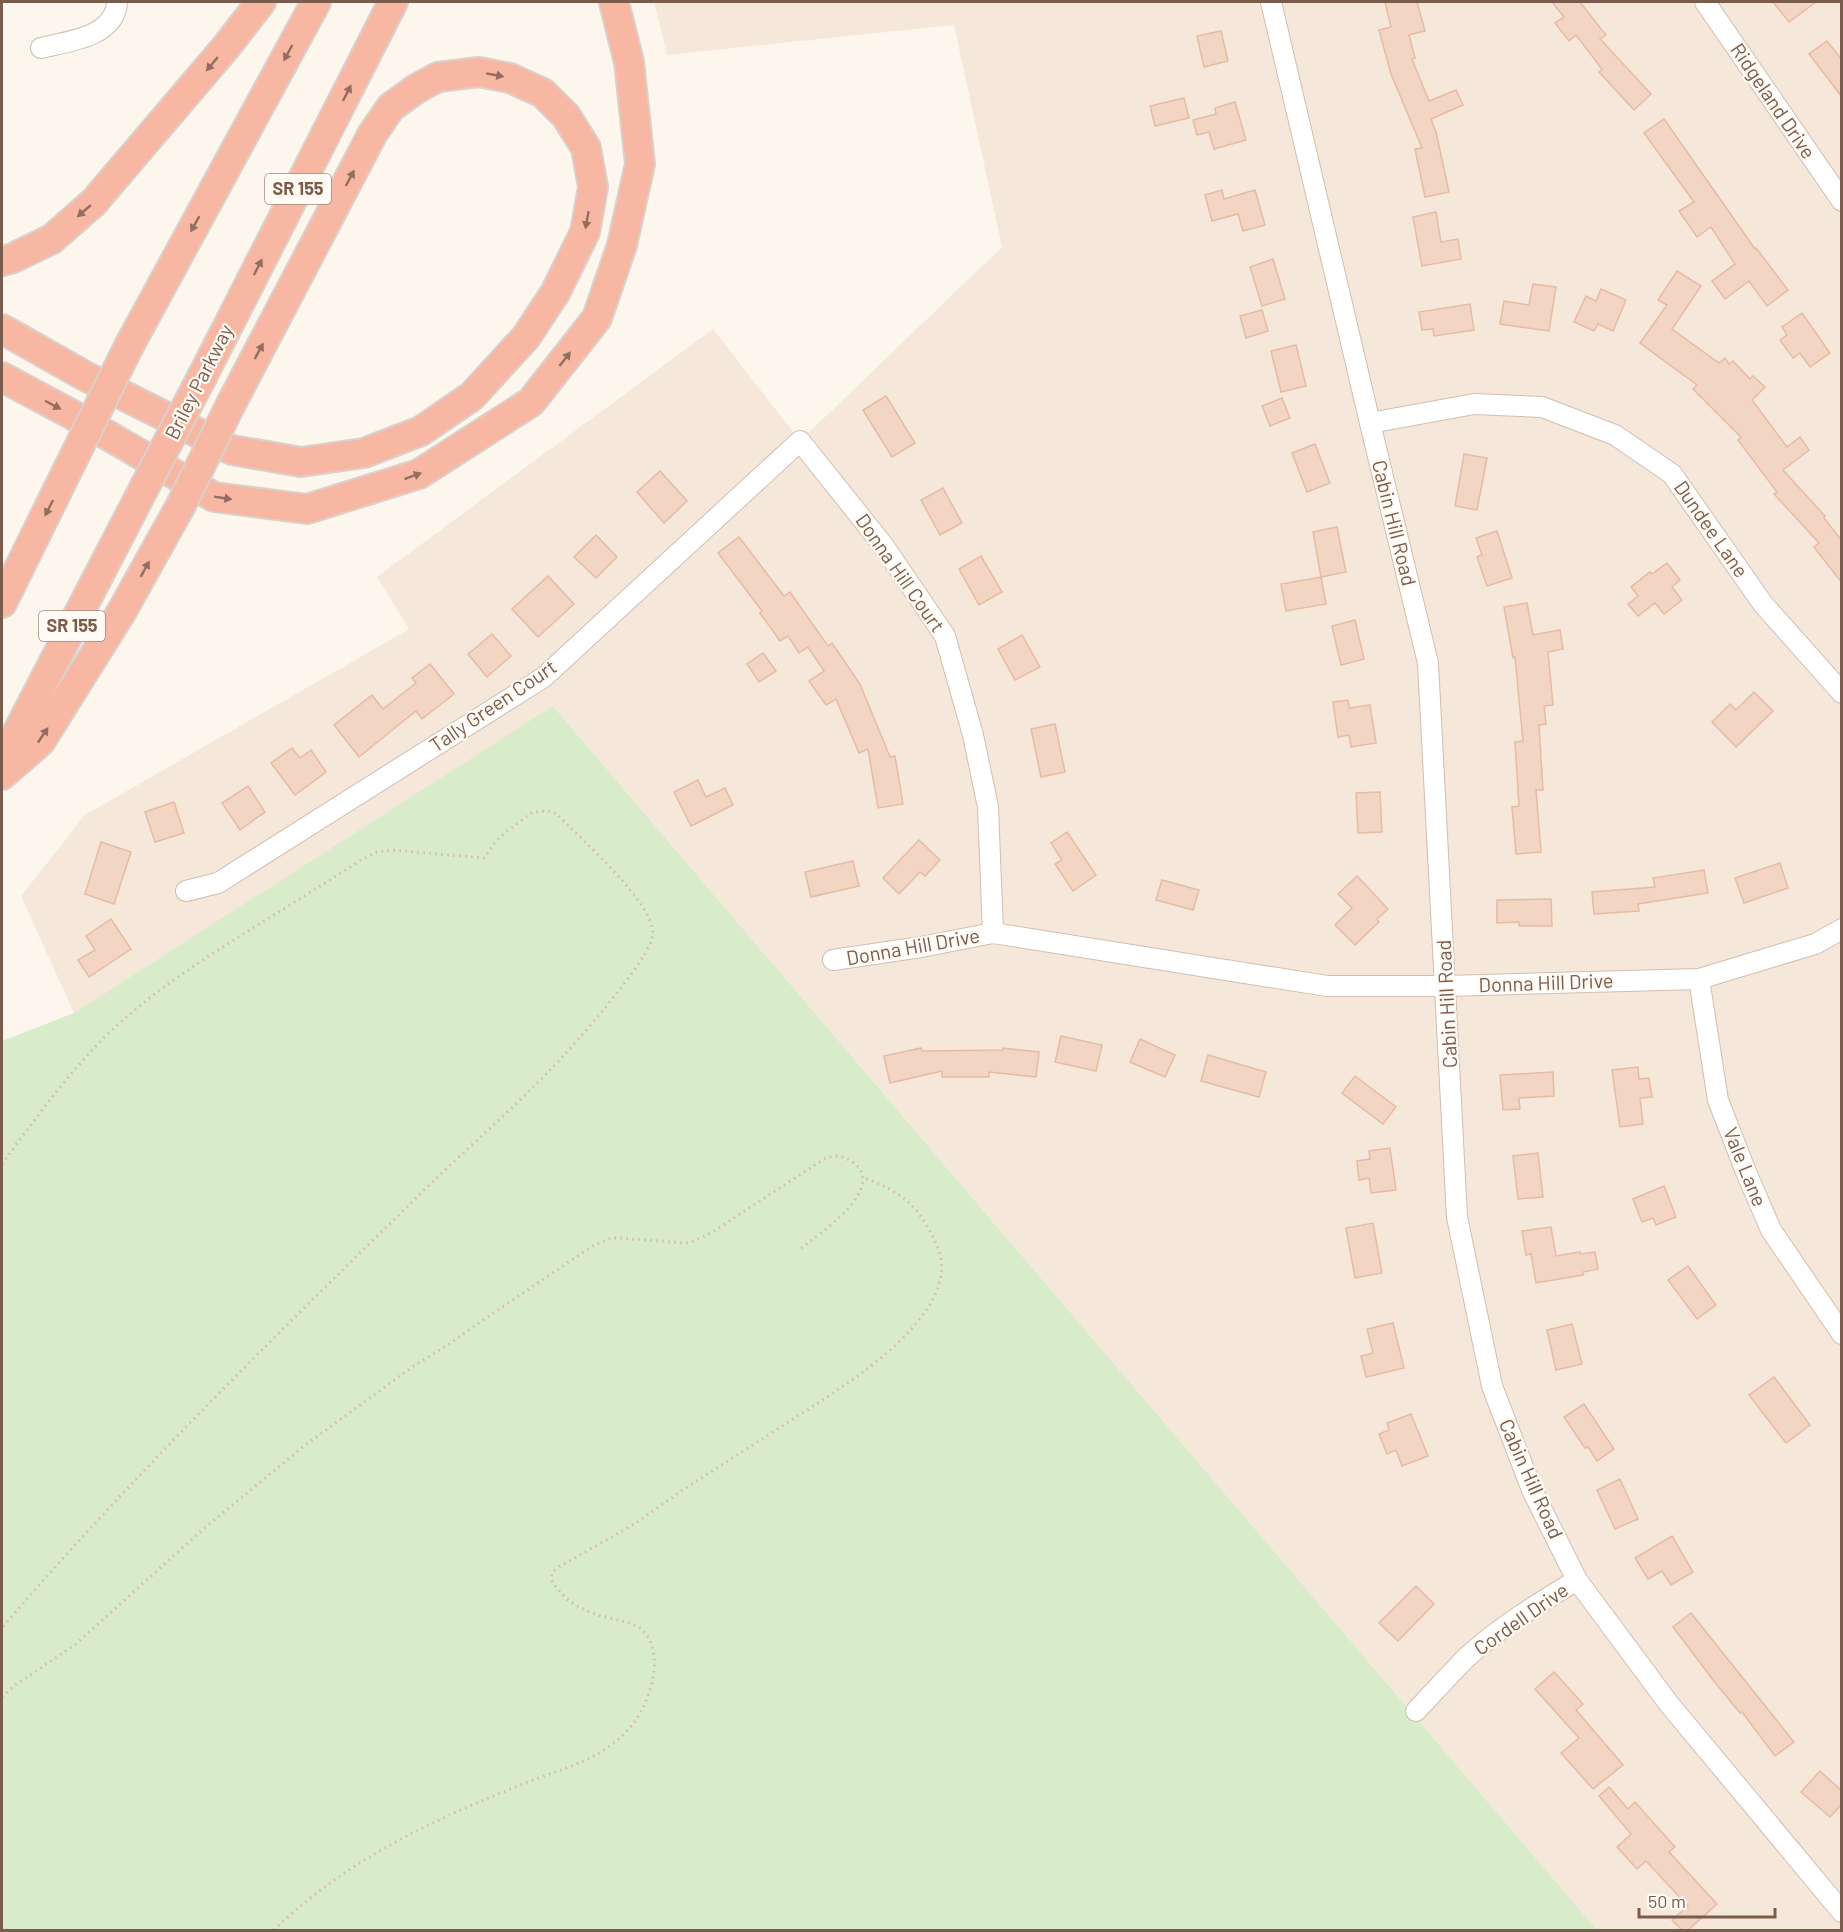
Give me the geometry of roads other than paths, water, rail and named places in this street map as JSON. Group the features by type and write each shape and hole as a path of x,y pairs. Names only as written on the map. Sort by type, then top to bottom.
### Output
{"highway":[{"path":"2,261 13,258 52,238 94,202 226,47 261,2"},
{"path":"2,603 129,346 316,2"},
{"name":"Briley Parkway","path":"2,762 393,2"},
{"path":"2,377 214,497 307,509 419,474 531,402 597,318 622,245 640,164 629,62 614,2"},
{"path":"2,329 85,375 232,450 301,462 364,453 421,431 472,396 526,337 555,293 585,232 592,187 586,148 566,116 543,93 510,78 480,72 438,77 391,107 373,133 232,402 180,505 122,610 40,742 2,776"}],"street":[{"path":"41,48 92,35 106,26 116,14 117,2"},
{"name":"Cabin Hill Road","path":"1271,2 1428,663 1447,986 1457,1217 1492,1386 1532,1490 1577,1580 1669,1704 1842,1912"},
{"name":"Ridgeland Drive","path":"1705,2 1842,201"},
{"name":"Dundee Lane","path":"1370,423 1474,404 1542,407 1615,435 1672,474 1763,604 1842,693"},
{"name":"Donna Hill Court","path":"766,473 800,441 883,545 945,636 977,755 988,807 990,838"},
{"name":"Tally Green Court","path":"186,891 218,883 544,677 766,473"},
{"name":"Donna Hill Drive","path":"990,838 993,933"},
{"name":"Donna Hill Drive","path":"833,960 921,947 993,933 1328,986 1447,986 1699,979 1815,944 1842,929"},
{"name":"Vale Lane","path":"1699,979 1718,1100 1746,1172 1771,1230 1842,1334"},
{"name":"Cordell Drive","path":"1416,1711 1467,1658 1493,1635 1577,1580"}]}
